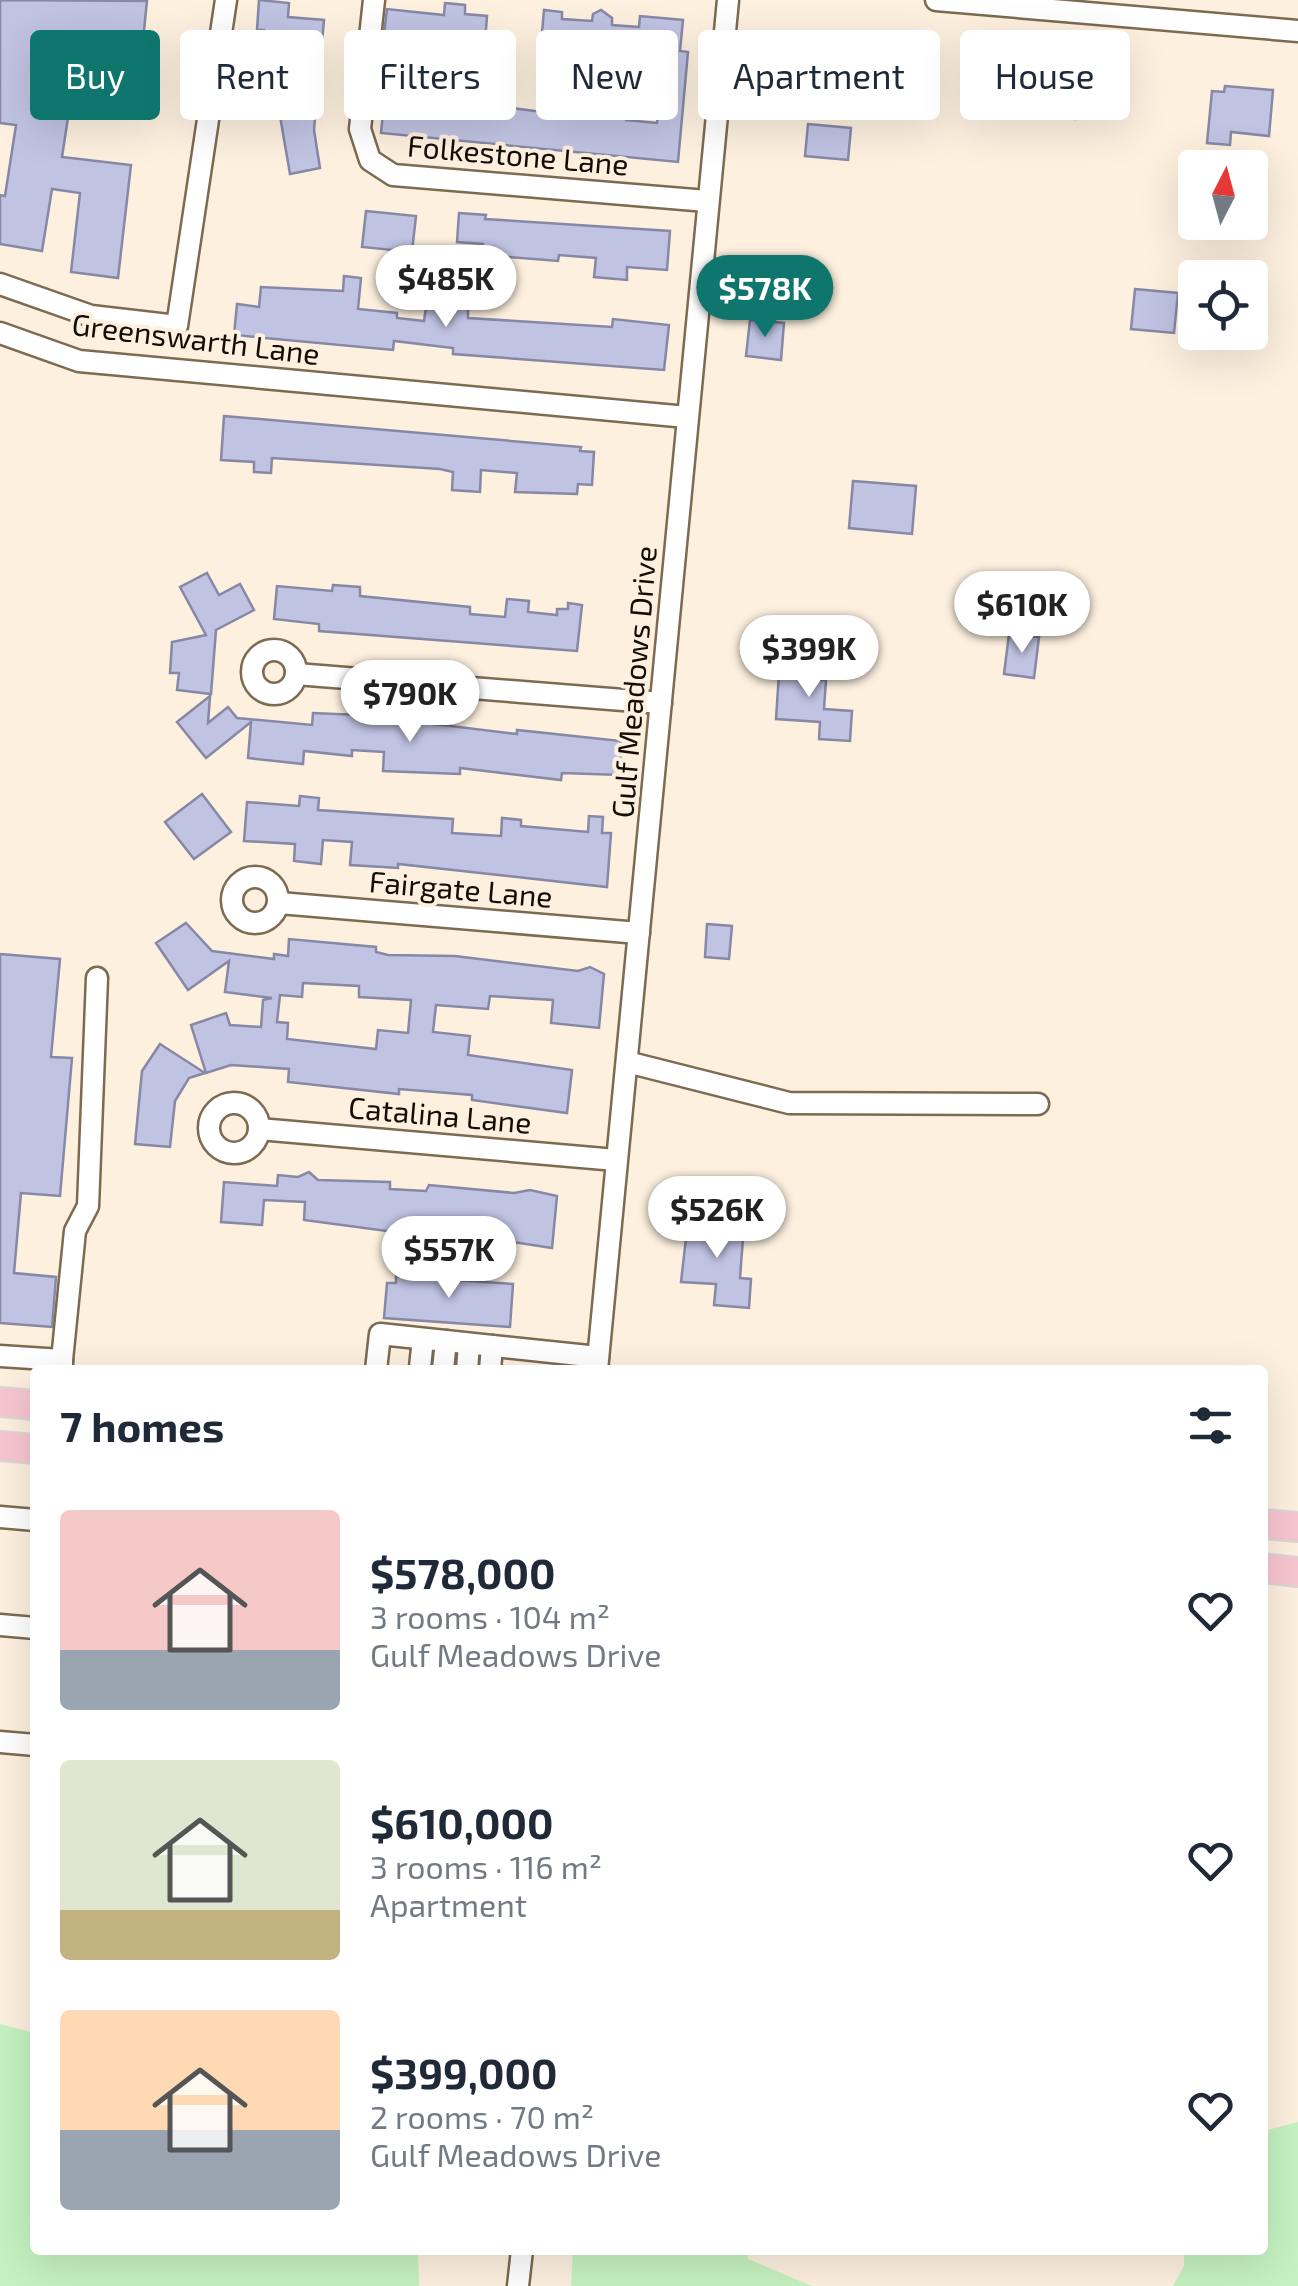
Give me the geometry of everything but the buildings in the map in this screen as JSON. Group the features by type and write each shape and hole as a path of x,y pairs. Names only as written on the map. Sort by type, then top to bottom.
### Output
{"main road":[{"path":"0,1402 30,1405"},
{"path":"0,1446 30,1449"},
{"path":"1268,1524 1298,1527"},
{"path":"1268,1569 1298,1572"}],"street":[{"path":"0,284 91,316 177,326 226,0"},
{"name":"Folkestone Lane","path":"374,0 360,129 370,160 393,175 708,201"},
{"name":"Gulf Meadows Drive","path":"598,1364 728,0"},
{"path":"936,0 1298,31"},
{"name":"Greenswarth Lane","path":"0,333 79,361 687,418"},
{"path":"296,674 661,703"},
{"name":"Fairgate Lane","path":"279,903 639,932"},
{"path":"0,1356 62,1365 75,1231 88,1206 97,978"},
{"path":"626,1062 789,1103 1038,1104"},
{"name":"Catalina Lane","path":"259,1128 616,1160"},
{"path":"377,1365 380,1334 492,1346 538,1360 598,1364"},
{"path":"420,1365 422,1338"},
{"path":"444,1365 446,1341"},
{"path":"467,1365 469,1344"},
{"path":"490,1365 492,1346"},
{"path":"0,1517 30,1520"},
{"path":"0,1625 30,1628"},
{"path":"0,1742 30,1745"},
{"path":"518,2286 521,2255"}],"green space":[{"path":"0,2024 30,2032 30,2255 418,2255 419,2286 0,2286"},
{"path":"1298,2122 1298,2286 1173,2286 1184,2266 1184,2255 1268,2255 1268,2130"},
{"path":"573,2255 747,2255 748,2259 812,2286 571,2286"}]}
